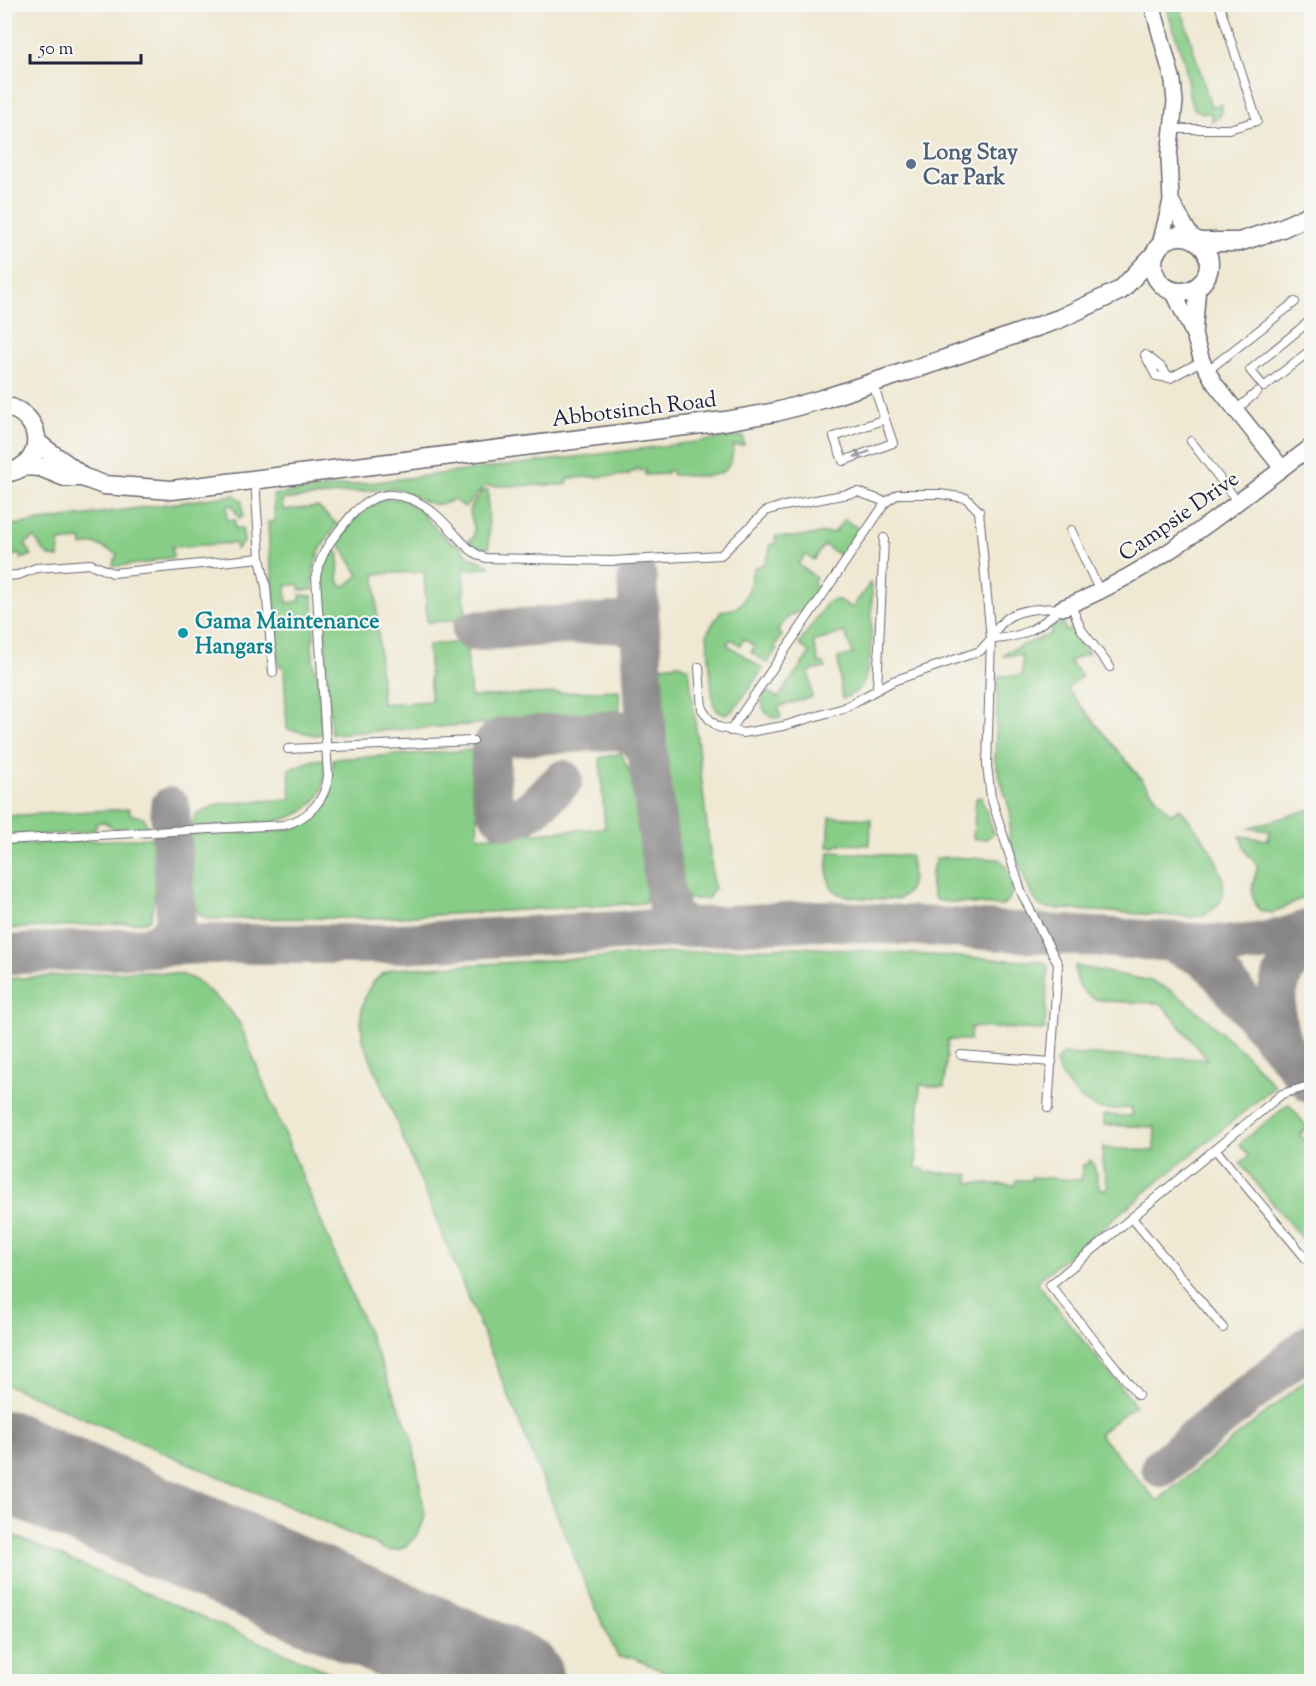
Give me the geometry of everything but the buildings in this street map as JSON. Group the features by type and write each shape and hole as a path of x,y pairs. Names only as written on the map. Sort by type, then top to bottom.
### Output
{"street":[{"path":"1152,4 1173,81 1175,102 1169,156 1171,201 1156,250 1154,273 1168,289 1194,335 1204,366 1235,411 1282,468"},
{"path":"1168,289 1186,292 1198,286 1209,267 1207,253 1171,201"},
{"path":"1156,250 1172,237 1186,236 1196,240 1239,242 1282,228 1311,214"},
{"path":"1209,267 1239,242"},
{"name":"Abbotsinch Road","path":"82,477 104,485 172,490 725,421 776,412 1059,319 1121,290 1156,250"},
{"path":"1194,335 1198,286"},
{"name":"Abbotsinch Road","path":"1121,290 1168,289"},
{"path":"4,474 23,466 31,458 37,442 32,422 25,414 5,406"},
{"path":"37,442 82,477"},
{"name":"Campsie Drive","path":"1066,607 1122,581 1161,558 1311,446"},
{"path":"23,466 40,467 65,477 82,477"}],"lane":[{"path":"1173,129 1229,129 1257,121 1219,4"},
{"path":"1170,378 1204,366 1295,302"},
{"path":"1311,319 1250,370 1264,387 1311,349"},
{"path":"872,382 885,419 893,443 843,461 834,437 885,419"},
{"path":"1235,411 1257,392"},
{"path":"1191,441 1237,501"},
{"path":"255,480 260,558 266,587 273,672"},
{"path":"4,840 273,826 293,823 310,812 324,794 328,776 316,576 321,557 331,540 354,512 370,500 386,494 407,496 429,508 475,555 486,558 611,561 721,555 766,511 779,507 858,492 886,502"},
{"path":"730,731 886,502 898,494 940,494 966,498 979,510 991,639 987,766 991,797 1022,894 1058,964 1048,1108"},
{"path":"1071,530 1100,592"},
{"path":"877,688 884,538"},
{"path":"4,576 18,575 36,568 90,564 112,573 260,558"},
{"path":"991,639 1018,636 1041,625 1066,607"},
{"path":"699,667 702,709 718,727 743,733 783,726 844,708 877,688 913,673 980,651 1008,617 1036,609 1066,607"},
{"path":"1066,607 1110,667"},
{"path":"288,749 473,741"},
{"path":"961,1055 1052,1062"},
{"path":"1138,1395 1050,1285 1282,1094 1311,1085"},
{"path":"1215,1149 1308,1261"},
{"path":"1132,1218 1223,1328"}],"green space":[{"path":"1166,5 1180,5 1211,107 1221,104 1222,107 1219,117 1214,120 1211,121 1211,113 1195,110 1190,100 1185,65"},
{"path":"743,436 744,445 733,446 732,458 728,467 714,475 673,475 672,471 666,471 666,474 645,475 645,469 639,471 635,468 635,472 630,472 629,475 572,478 567,480 567,484 561,485 485,486 465,507 454,500 441,504 427,503 393,488 282,500 283,510 318,507 337,524 318,554 313,590 300,590 299,584 286,586 287,603 300,601 300,595 313,596 314,639 312,643 323,734 315,735 287,729 284,666 279,666 270,564 268,522 275,521 273,495"},
{"path":"488,490 489,548 476,547 469,540 474,537 474,528 469,509 482,492"},
{"path":"235,495 242,501 243,516 239,518 232,505 227,506 227,520 235,520 235,528 242,528 244,542 236,549 235,543 172,547 173,558 115,566 113,565 117,554 96,544 82,546 81,540 59,542 59,558 54,558 44,552 34,537 25,544 32,555 21,559 19,554 5,558 5,526"},
{"path":"386,498 403,500 425,513 423,516 448,540 457,544 470,557 490,567 463,570 466,620 427,622 424,572 375,574 382,704 431,701 428,645 466,642 471,697 619,690 620,715 331,734 321,577 327,557 333,549 339,554 338,580 341,585 346,586 359,575 337,539 359,515"},
{"path":"844,519 859,529 841,556 824,545 814,560 805,555 798,564 816,578 813,584 819,588 802,611 785,621 777,632 782,635 774,647 777,649 767,663 751,652 755,646 744,639 740,645 731,639 727,644 763,669 734,710 726,714 718,712 713,703 707,633 721,611 735,608 743,601 754,568 764,564 769,554 770,544 776,544 775,536 793,537 835,532"},
{"path":"870,583 872,627 870,655 861,686 842,699 838,658 853,654 845,632 813,642 819,663 823,663 826,668 809,671 812,697 778,707 781,718 770,716 763,706 766,691 778,698 810,653 799,644 826,604 836,600 852,608"},
{"path":"1063,623 1066,631 1071,629 1076,641 1089,653 1069,661 1082,676 1067,689 1170,814 1180,808 1211,850 1219,867 1223,884 1222,898 1212,910 1193,917 1045,908 1039,905 1031,894 1009,839 1011,814 995,761 998,676 1022,676 1022,655 1003,656 1006,652 1051,634 1050,628"},
{"path":"679,664 689,668 714,888 708,899 688,899 678,881 651,671 653,667"},
{"path":"474,750 478,837 605,828 600,758 621,753 637,790 651,871 645,903 380,918 208,919 199,914 192,888 190,834 264,832 300,826 322,806 332,778 333,759"},
{"path":"325,759 324,783 316,799 304,811 268,823 191,827 196,814 219,804 291,799 289,769 314,760"},
{"path":"981,797 994,833 986,839 973,839 976,798"},
{"path":"129,809 130,814 144,818 149,830 114,829 104,822 96,823 96,828 88,832 5,837 5,816"},
{"path":"1311,809 1311,894 1273,913 1261,911 1254,900 1252,890 1258,866 1246,852 1240,836 1268,840 1270,831 1248,828"},
{"path":"830,817 871,819 870,845 840,844 828,847"},
{"path":"151,838 155,882 150,919 145,922 5,929 5,845"},
{"path":"829,852 910,856 912,873 908,891 900,898 888,899 861,898 840,894 830,884"},
{"path":"945,857 999,859 1004,864 1012,883 1007,902 1001,906 935,899 931,884 933,868 936,859"},
{"path":"798,947 1043,962 1048,965 1045,1030 971,1027 970,1040 948,1040 944,1087 920,1085 916,1168 924,1169 925,1172 969,1175 969,1183 1015,1185 1016,1180 1031,1180 1031,1177 1081,1180 1083,1165 1089,1164 1089,1160 1093,1162 1102,1190 1108,1187 1102,1163 1103,1148 1154,1151 1155,1127 1104,1125 1104,1115 1132,1116 1132,1108 1098,1108 1084,1101 1072,1090 1056,1062 1062,1054 1207,1059 1161,1003 1115,1002 1088,996 1079,985 1075,966 1151,981 1170,990 1192,1006 1243,1052 1275,1086 1036,1282 1135,1405 1099,1434 1157,1501 1311,1376 1311,1681 687,1682 634,1657 618,1657 595,1607 364,1043 361,1021 364,999 375,980 395,969"},
{"path":"138,971 181,974 197,981 226,1006 240,1024 412,1438 425,1515 417,1534 400,1549 393,1551 384,1549 5,1384 5,979"},
{"path":"1289,1104 1308,1128 1300,1134 1311,1149 1311,1250 1240,1163 1249,1156 1239,1144"},
{"path":"5,1532 350,1681 5,1681"}],"taxiway":[{"path":"637,578 648,758 666,898 673,915 687,927"},
{"path":"472,631 618,622 634,628 641,640"},
{"path":"563,780 528,811 512,819 505,819 499,813 492,796 491,748 496,741 504,737 618,730 638,740 644,747 648,758"},
{"path":"148,947 166,937 176,918 170,807"},
{"path":"4,955 202,944 381,944 822,920 1226,945 1269,941 1312,928"},
{"path":"1285,1049 1276,1018 1278,989 1290,961 1312,938"},
{"path":"1175,944 1204,958 1214,967 1312,1084"},
{"path":"1161,1467 1312,1343"}],"runway":[{"path":"4,1460 514,1682"}],"place":[{"name":"Long Stay Car Park","path":"911,164"},
{"name":"Gama Maintenance Hangars","path":"183,633"}]}
